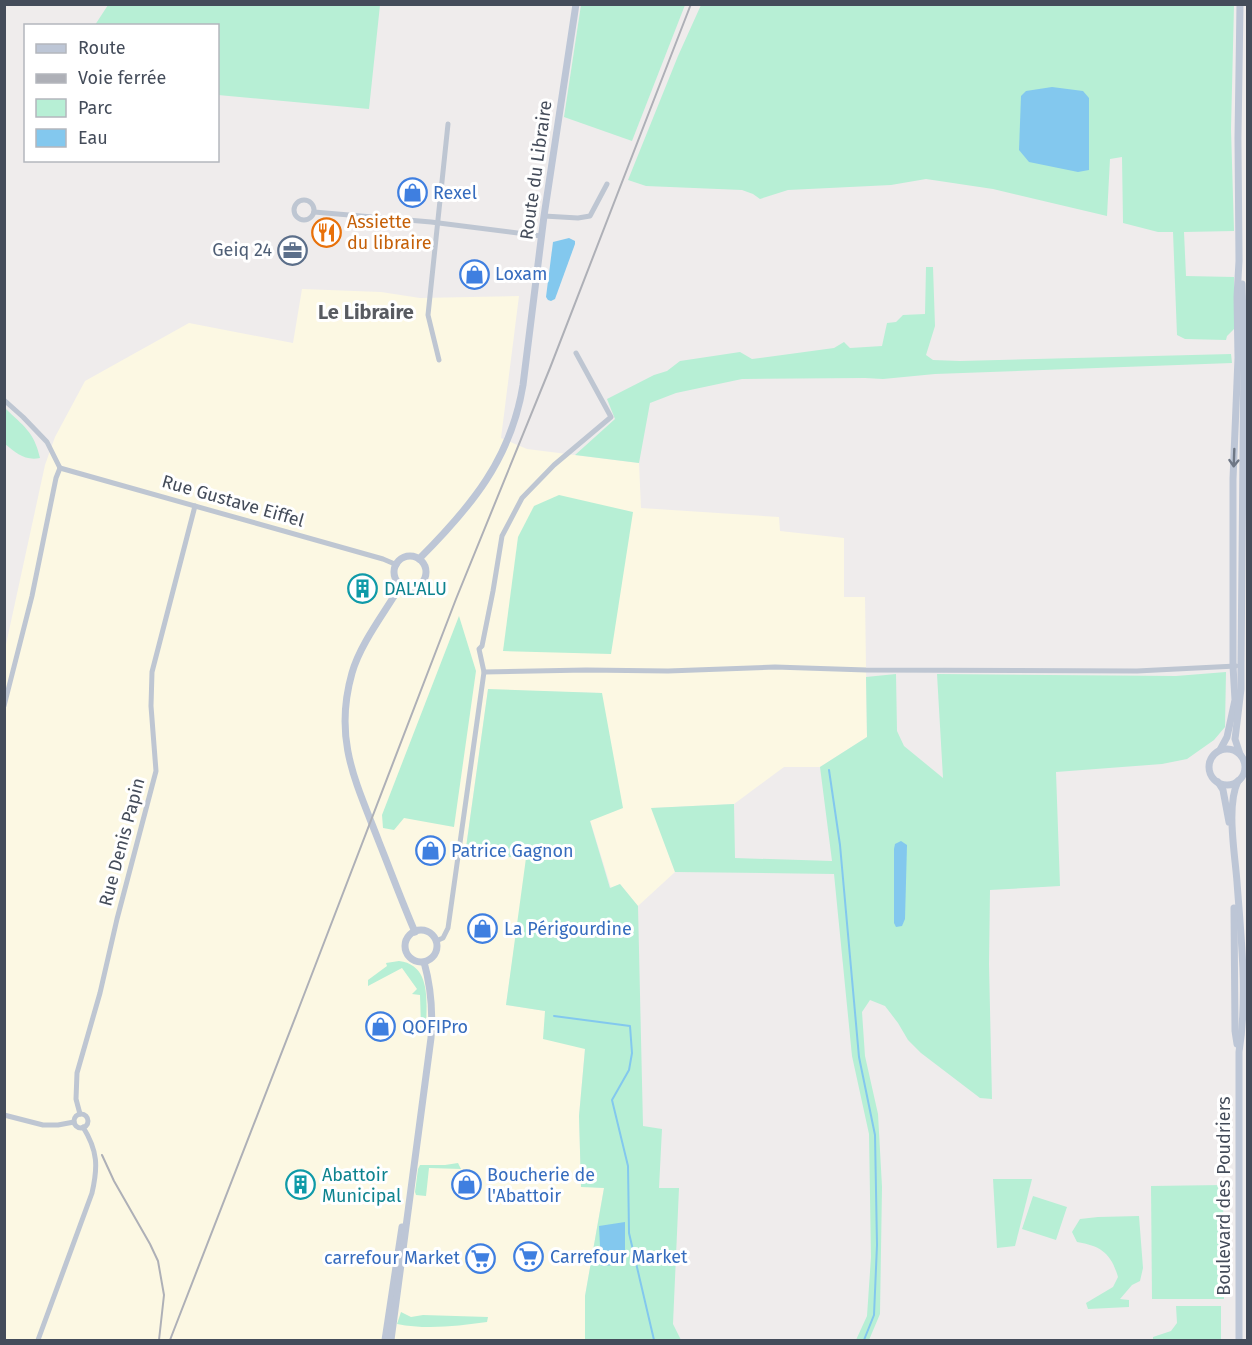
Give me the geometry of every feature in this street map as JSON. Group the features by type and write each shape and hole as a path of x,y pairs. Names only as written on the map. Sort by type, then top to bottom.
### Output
{"main road":[{"name":"Route du Libraire","path":"419,560 482,489 509,438 518,409 576,4"},
{"path":"1239,261 1243,309 1243,349 1243,403 1237,666 1235,700 1227,737 1209,764 1212,776 1225,785 1238,781 1245,769 1245,762 1235,739 1241,689 1237,666 1233,479 1243,349 1237,297 1240,4"},
{"path":"1243,309 1248,338"},
{"path":"1243,403 1247,389 1248,367"},
{"path":"404,558 419,560 425,567 426,577 416,587 406,588 395,578 395,569 404,558"},
{"path":"401,585 360,652 352,672 347,694 346,745 355,782 415,932"},
{"path":"1220,750 1230,749 1240,754"},
{"name":"Boulevard des Poudriers","path":"1238,781 1234,789 1232,817 1242,960 1242,1031 1239,1052 1239,1341"},
{"name":"Boulevard des Poudriers","path":"1218,782 1226,802 1231,844 1235,927 1235,1031 1239,1052"},
{"path":"420,930 430,933 436,941 436,952 429,960 424,962 414,960 407,953 406,944 410,934 420,930"},
{"path":"391,1341 433,1016 431,993 424,962"},
{"path":"385,1341 407,1197 415,1160"}],"street":[{"path":"439,360 428,315 448,124"},
{"path":"544,216 578,219 590,216 607,184"},
{"path":"314,212 437,223 541,236"},
{"path":"436,941 443,938 448,928 484,672 478,649 482,646 502,536 522,498 554,465 611,417 576,353"},
{"path":"4,400 47,442 60,468 32,596 4,706"},
{"name":"Rue Gustave Eiffel","path":"60,468 374,556 397,565"},
{"name":"Rue Denis Papin","path":"80,1114 76,1099 76,1073 156,771 151,706 152,672 195,506"},
{"path":"484,672 668,671 775,667 866,670 1137,671 1237,666"},
{"path":"75,1122 76,1117 80,1114 86,1115 87,1124 83,1127"},
{"path":"4,1115 43,1125 75,1122"},
{"path":"38,1341 92,1193 96,1175 96,1160 91,1140 83,1127 78,1126 75,1122"}],"shaded area":[{"path":"302,289 381,292 420,298 519,296 501,438 527,449 639,463 641,508 779,517 780,531 844,538 844,597 865,597 867,737 820,767 784,767 734,804 652,808 675,872 638,906 620,884 611,888 590,820 602,693 488,690 465,854 527,858 506,1005 545,1011 585,1048 579,1116 581,1186 604,1188 585,1296 585,1340 5,1340 5,649 45,465 55,437 85,381 189,323 293,343"}],"green space":[{"path":"108,5 380,5 369,109 219,95 219,24 96,24"},
{"path":"581,5 685,5 632,141 564,117"},
{"path":"701,5 1234,5 1231,129 1234,231 1184,232 1186,276 1234,277 1234,329 1226,340 1185,339 1177,335 1173,232 1158,232 1123,223 1122,157 1110,159 1107,216 993,189 926,179 891,185 788,190 760,199 742,190 646,186 628,180"},
{"path":"926,267 933,267 935,326 926,355 933,360 1231,354 1232,363 935,374 883,379 742,379 676,393 650,403 639,463 575,455 615,419 607,399 654,375 667,371 680,361 740,352 752,359 834,348 844,342 850,348 882,346 887,323 896,322 903,315 925,314"},
{"path":"5,408 31,435 40,458 25,457 5,444"},
{"path":"559,495 633,512 611,654 503,651 518,537 534,506"},
{"path":"459,616 476,671 454,827 404,818 394,830 383,828 382,815"},
{"path":"1226,672 1225,727 1214,740 1187,759 1162,764 1056,772 1060,886 990,890 992,1099 980,1098 921,1053 908,1040 885,1006 870,1000 862,1012 865,1056 878,1114 882,1187 880,1314 869,1340 856,1340 867,1316 871,1257 869,1134 852,1056 834,874 675,872 651,808 734,804 735,858 832,861 820,767 867,737 866,677 896,674 897,731 904,746 943,778 937,674 1176,676"},
{"path":"488,689 602,693 623,808 590,821 610,888 620,884 638,906 643,1126 662,1129 659,1188 679,1188 673,1324 681,1340 585,1340 585,1296 604,1188 581,1187 579,1116 585,1049 543,1039 545,1011 506,1005 526,858 465,855"},
{"path":"399,961 410,964 418,970 422,978 426,998 425,1033 418,1032 417,1026 421,1026 420,995 412,994 417,989 402,968 368,986 368,980 387,966 386,963"},
{"path":"458,1163 461,1169 429,1168 426,1196 416,1195 420,1165"},
{"path":"993,1179 1032,1179 1015,1246 997,1248"},
{"path":"1223,1185 1224,1299 1152,1299 1151,1186"},
{"path":"1033,1196 1067,1207 1056,1240 1022,1229"},
{"path":"1139,1216 1143,1268 1140,1281 1132,1285 1120,1299 1129,1300 1129,1307 1088,1309 1086,1303 1113,1287 1118,1277 1112,1262 1104,1252 1093,1246 1077,1242 1072,1232 1080,1219"},
{"path":"1176,1306 1221,1306 1221,1340 1153,1340 1153,1337 1171,1331 1177,1323"},
{"path":"401,1312 411,1317 423,1315 488,1317 487,1322 420,1327 397,1324"}],"water":[{"path":"1052,87 1083,91 1089,98 1089,170 1078,172 1029,162 1019,150 1021,96 1026,91"},
{"path":"569,238 575,241 575,244 555,299 551,301 546,297 553,242"},
{"path":"901,841 907,845 905,919 902,926 896,927 894,923 894,849 895,844"},
{"path":"625,1222 625,1264 601,1266 599,1226"}],"waterway":[{"path":"829,770 840,845 859,1057 875,1135 877,1245 874,1315 864,1340"},
{"path":"554,1016 630,1026 632,1053 629,1070 612,1100 628,1166 629,1233 654,1340"}],"railway":[{"path":"170,1340 456,599 550,368 691,4"},
{"path":"102,1155 158,1261 164,1295 159,1340"}],"place":[{"name":"Rexel","path":"412,193"},
{"name":"Assiette du libraire","path":"326,232"},
{"name":"Geiq 24","path":"293,250"},
{"name":"Loxam","path":"474,274"},
{"name":"DAL'ALU","path":"363,589"},
{"name":"Patrice Gagnon","path":"430,851"},
{"name":"La Périgourdine","path":"483,929"},
{"name":"QOFIPro","path":"381,1027"},
{"name":"Abattoir Municipal","path":"301,1185"},
{"name":"Boucherie de l'Abattoir","path":"466,1185"},
{"name":"Carrefour Market","path":"529,1257"},
{"name":"carrefour Market","path":"481,1258"}],"district":[{"name":"Le Libraire","path":"366,312"}]}
